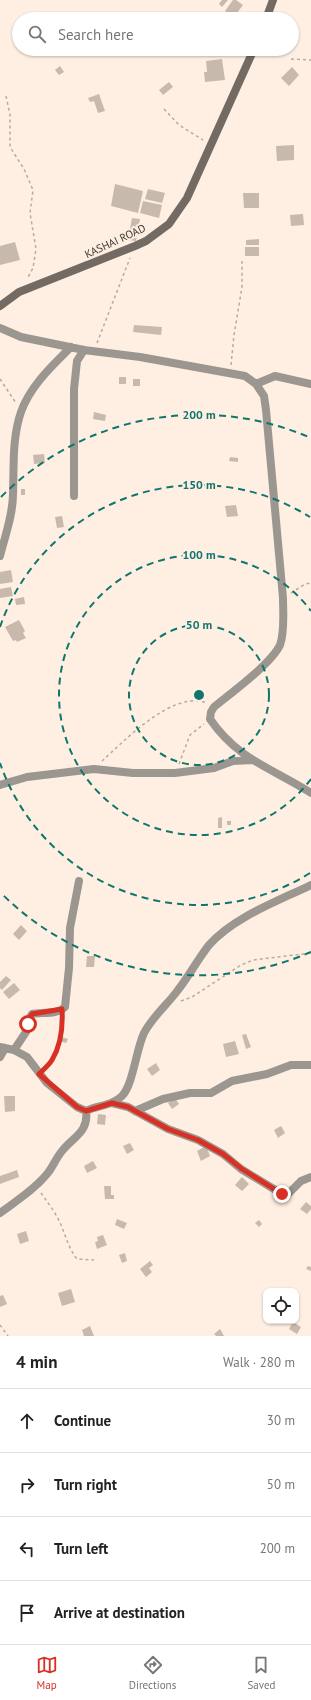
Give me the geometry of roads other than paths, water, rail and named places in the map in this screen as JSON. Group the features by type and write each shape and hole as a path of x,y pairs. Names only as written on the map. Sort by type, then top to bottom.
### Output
{"street":[{"path":"269,12 273,0"},
{"name":"KASHAI ROAD","path":"0,306 19,292 146,241 169,224 187,198 251,56"},
{"path":"0,328 21,337 84,350 140,357 245,376 256,384 264,396 266,410 283,599 283,625 280,644 260,668 218,703 211,712 210,719 229,743 252,760 311,793"},
{"path":"0,556 12,510 15,444 18,424 22,411 30,395 44,374 71,347"},
{"path":"74,496 74,389 76,361 84,350"},
{"path":"256,384 275,376 311,384"},
{"path":"0,784 27,777 94,769 141,773 175,773 214,768 233,761 252,760"},
{"path":"14,1050 26,1032 29,1019 32,1014 62,1009 65,1006 69,968 70,928 79,881"},
{"path":"0,1057 2,1047 14,1050 27,1057 39,1074 77,1107 86,1111 112,1103 122,1096 128,1086 137,1052 148,1026 161,1008 177,992 209,945 223,932 244,918 311,885"},
{"path":"135,1111 163,1099 190,1093 211,1093 232,1081 267,1074 291,1064 311,1065"},
{"path":"112,1103 128,1107 168,1129 198,1140 223,1154 242,1169 282,1194 288,1194 301,1181 311,1176"},
{"path":"0,1213 36,1187 47,1174 62,1150 78,1136 86,1122 86,1111"}]}
